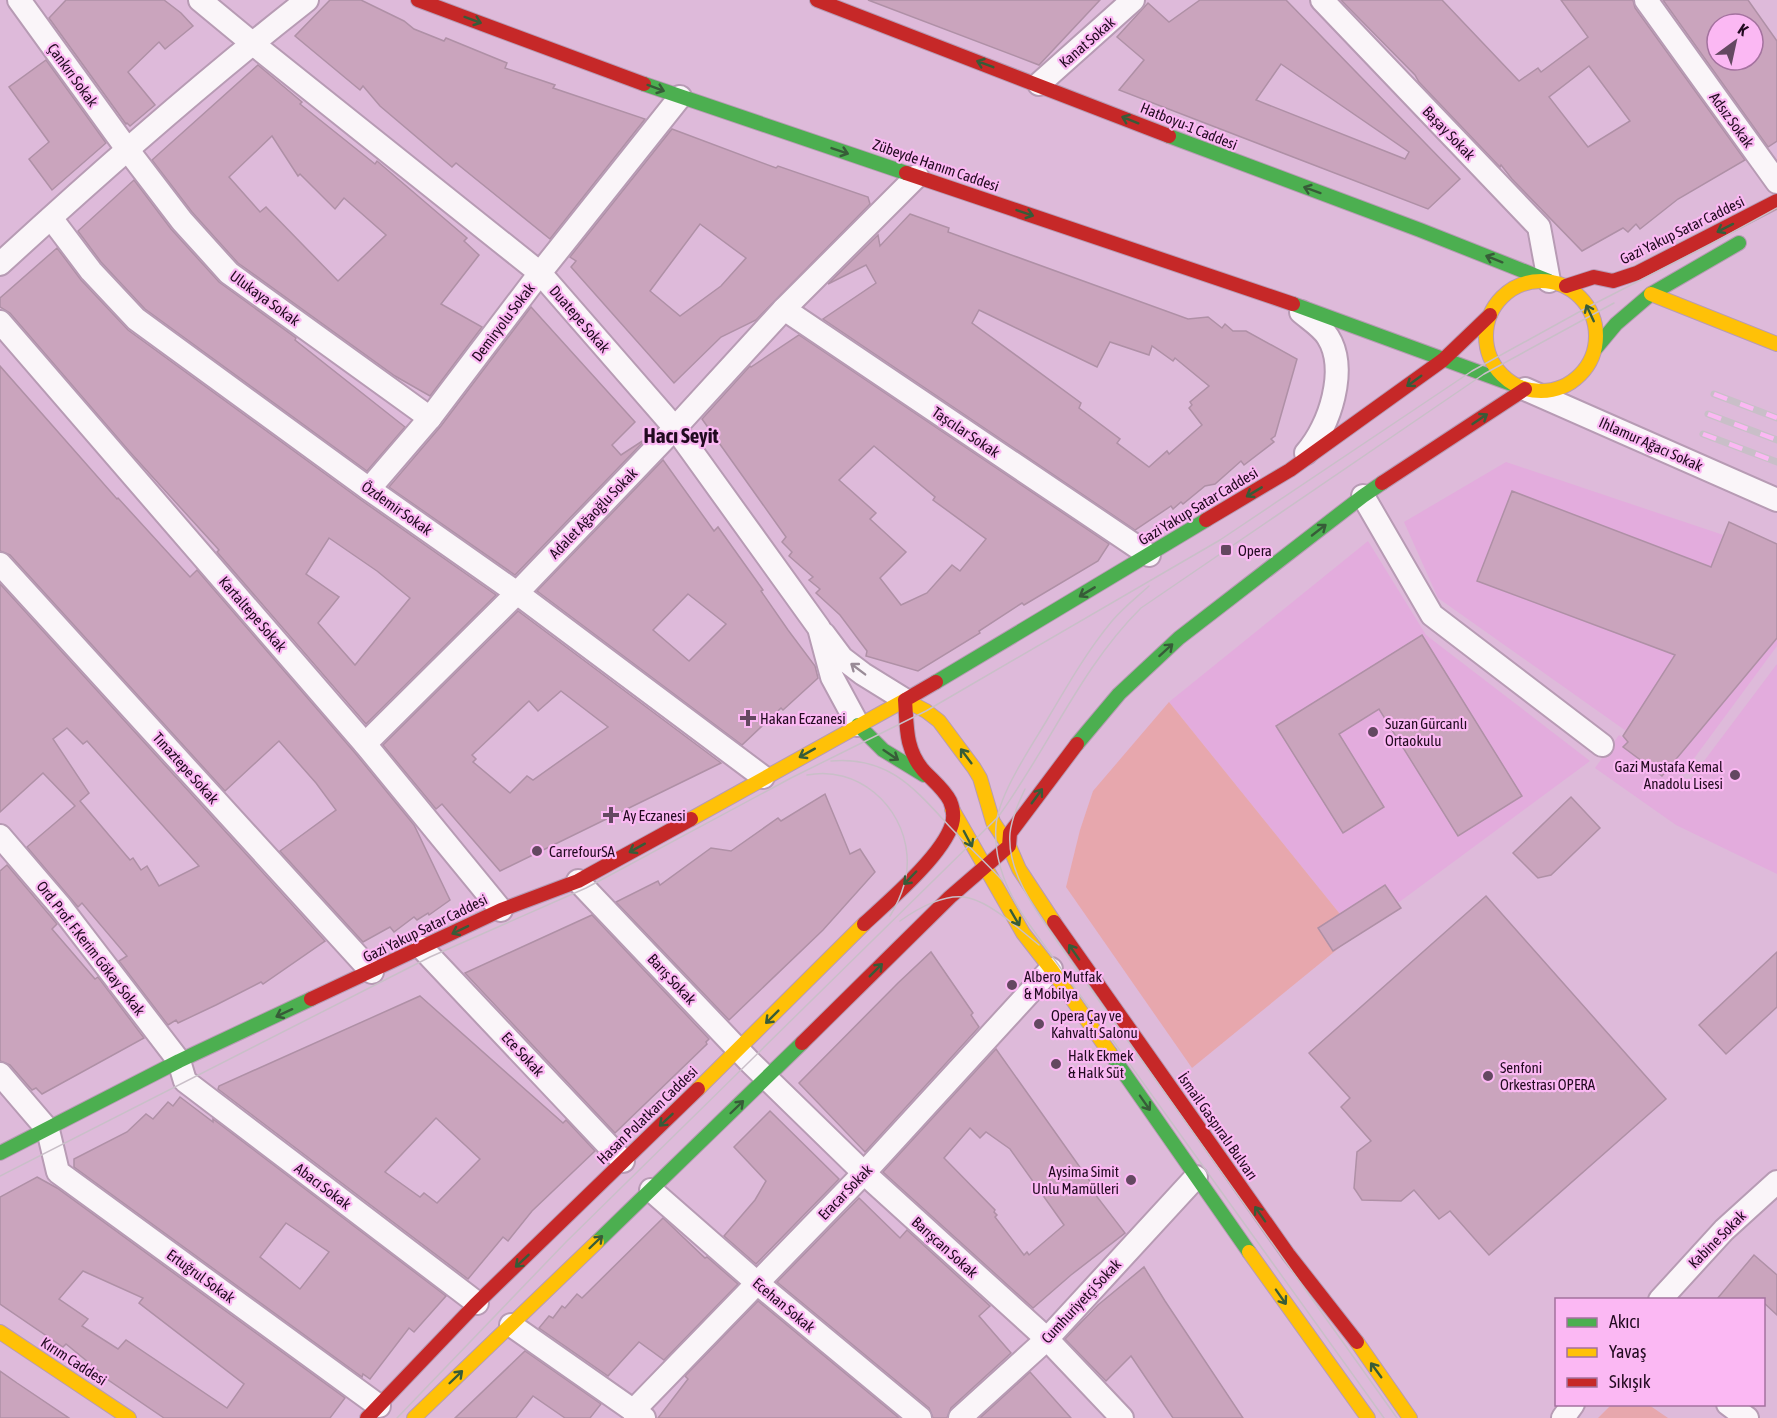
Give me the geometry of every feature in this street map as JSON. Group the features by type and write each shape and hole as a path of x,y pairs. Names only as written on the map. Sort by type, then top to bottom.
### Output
{"main road":[{"name":"Zübeyde Hanım Caddesi","path":"418,0 680,97 1291,303 1525,389"},
{"name":"Hatboyu-1 Caddesi","path":"817,0 1557,284"},
{"name":"Gazi Yakup Satar Caddesi","path":"1557,284 1594,277 1613,281 1637,273 1777,201"},
{"path":"1596,348 1596,330 1592,312 1581,297 1557,284 1530,281 1514,288 1499,299 1490,315 1486,333 1488,351 1496,368 1508,380 1525,389 1543,391 1561,388 1577,379 1589,365 1596,348 1616,324 1652,294 1748,238"},
{"path":"1652,294 1777,344"},
{"name":"Gazi Yakup Satar Caddesi","path":"0,1153 179,1061 501,910 578,881 905,700 1290,470 1443,360 1490,315"},
{"path":"414,1418 951,897 1009,846 1010,833 1086,731 1119,694 1179,638 1363,496 1525,389"},
{"path":"905,700 909,747 929,778"},
{"name":"İsmail Gaspıralı Bulvarı","path":"905,700 939,720 974,768 980,778 993,822 1009,846 1038,900 1288,1254 1351,1334 1410,1418"},
{"path":"858,725 884,750 940,787 1023,933 1051,969 1368,1418"},
{"name":"Hasan Polatkan Caddesi","path":"373,1412 477,1304 739,1051 934,853 948,834 953,821 952,809"},
{"name":"Kırım Caddesi","path":"0,1332 122,1416"}],"street":[{"name":"Çankırı Sokak","path":"19,0 127,149"},
{"name":"Duatepe Sokak","path":"200,0 540,273 675,428 819,628 832,678 858,725"},
{"path":"0,264 127,149 252,43 308,0"},
{"name":"Başay Sokak","path":"1322,0 1539,227 1557,284"},
{"name":"Adsız Sokak","path":"1646,0 1777,182"},
{"name":"Kanat Sokak","path":"1040,84 1127,2"},
{"name":"Demiryolu Sokak","path":"369,489 430,418 540,273 680,97"},
{"name":"Ulukaya Sokak","path":"127,149 183,221 229,273 430,418"},
{"name":"Adalet Ağaoğlu Sokak","path":"365,744 517,593 675,428 784,309 917,176"},
{"name":"Özdemir Sokak","path":"51,218 91,271 136,319 369,489 517,593 763,777"},
{"path":"1290,470 1314,444 1328,418 1335,387 1336,358 1327,336 1291,303"},
{"name":"Taşcılar Sokak","path":"784,309 1149,555"},
{"name":"Kartaltepe Sokak","path":"0,322 365,744 501,910"},
{"name":"Ihlamur Ağacı Sokak","path":"1525,389 1777,500"},
{"path":"1363,496 1432,615 1602,745"},
{"name":"Tınaztepe Sokak","path":"0,564 372,972"},
{"path":"819,628 842,658 905,700"},
{"name":"Ord. Prof. F.Kerim Gökay Sokak","path":"0,836 60,906 179,1061"},
{"name":"Barış Sokak","path":"578,881 767,1078"},
{"name":"Ece Sokak","path":"422,948 623,1161"},
{"name":"Eracar Sokak","path":"638,1414 756,1282 864,1173 1051,969"},
{"name":"Abacı Sokak","path":"179,1061 185,1081 477,1304"},
{"path":"0,1074 48,1130"},
{"name":"Barışcan Sokak","path":"767,1078 864,1173 1047,1339 1122,1418"},
{"name":"Ertuğrul Sokak","path":"48,1130 58,1172 373,1412"},
{"name":"Cumhuriyetçi Sokak","path":"960,1418 1047,1339 1196,1177"},
{"name":"Kabine Sokak","path":"1661,1298 1724,1230 1777,1182"},
{"name":"Ecehan Sokak","path":"651,1190 756,1282 920,1418"},
{"path":"511,1324 638,1414"},
{"path":"1563,1418 1572,1406"},
{"path":"1731,1406 1747,1418"}],"shaded area":[{"path":"1506,462 1777,553 1777,646 1684,772 1438,598 1404,522"},
{"name":"Suzan Gürcanlı Ortaokulu","path":"1368,541 1426,635 1590,761 1356,934 1169,702"},
{"name":"Gazi Mustafa Kemal Anadolu Lisesi","path":"1777,664 1777,874 1676,825 1595,768 1619,735 1689,781"},
{"path":"1169,702 1356,934 1192,1068 1066,887 1080,830 1093,791"},
{"path":"1610,1406 1650,1406 1668,1418 1598,1418"}],"building":[{"path":"66,0 164,0 193,26 165,49 159,42 128,72 155,105 130,126 126,124 49,18"},
{"path":"330,0 361,0 404,21 414,29 444,41 446,38 507,63 505,68 555,85 553,88 645,119 550,239 456,163 452,167 380,106 363,86 360,90 295,36"},
{"path":"868,0 1100,0 1039,65"},
{"path":"1200,0 1286,0 1460,179 1428,209 1119,90 1144,60 1117,37 1148,3 1169,22","holes":["1281,64 1409,152 1405,159 1256,100"]},
{"path":"1341,0 1442,0 1519,81 1538,68 1541,72 1588,37 1561,0 1633,0 1635,8 1745,160 1678,199 1640,229 1636,224 1628,232 1623,228 1582,251 1419,82 1415,75","holes":["1589,66 1630,121 1588,147 1549,97"]},
{"path":"1663,0 1748,0 1756,12 1705,12 1705,59"},
{"path":"1765,24 1777,41 1777,141 1768,147 1714,72 1765,72"},
{"path":"46,60 106,143 52,190 29,159 49,142 9,87"},
{"path":"258,65 302,102 300,104 375,164 377,161 467,238 464,241 479,255 441,304 482,327 430,396 395,376 238,263 192,212 152,160","holes":["272,136 298,176 300,174 335,209 344,198 386,235 338,281 266,207 260,212 229,177"]},
{"path":"672,129 776,168 778,166 868,197 870,204 756,320 721,337 674,383 571,267 576,261 570,257","holes":["700,224 746,258 721,286 680,316 650,291"]},
{"path":"134,180 171,229 219,282 296,338 295,340 405,427 367,471 145,309 101,262 78,231"},
{"path":"910,214 949,228 948,232 1188,319 1208,317 1222,328 1225,324 1233,331 1246,331 1297,359 1275,436 1271,439 1274,442 1244,465 1241,461 1215,484 1205,486 1183,504 1181,502 1173,509 1171,506 1135,530 823,319 876,283 866,265 828,284 878,235 880,246","holes":["979,310 1097,367 1110,342 1149,355 1152,346 1173,361 1175,358 1209,386 1190,402 1192,405 1189,408 1202,425 1169,454 1167,451 1149,467 1117,443 1120,439 1079,408 1081,403 972,323"]},
{"path":"57,248 81,280 128,330 496,595 366,724 217,552 219,550 129,451 10,313 0,307 0,298","holes":["329,538 377,571 410,598 355,665 318,623 339,597 306,574"]},
{"path":"531,307 635,422 612,445 621,455 647,438 515,575 389,487 441,426"},
{"path":"799,335 1109,544 1098,561 1024,605 1022,603 979,631 980,633 918,671 866,656 867,651 840,615 816,593 820,589 809,580 813,577 789,556 792,552 782,542 786,537 702,419 751,367","holes":["874,446 935,497 933,500 986,539 960,571 952,565 927,593 901,605 880,578 906,552 870,519 876,513 839,480"]},
{"path":"0,366 117,499 190,577 197,570 355,753 414,825 450,900 429,915 428,913 417,920 414,917 394,932 390,927 363,942 280,851 336,810 279,741 225,791 10,555 0,551"},
{"path":"663,460 714,531 718,527 763,590 761,591 815,666 818,678 783,710 781,708 742,745 537,591","holes":["688,594 726,624 689,661 653,630"]},
{"path":"1512,491 1711,567 1729,522 1777,544 1777,638 1662,776 1623,747 1628,742 1623,736 1675,655 1477,581"},
{"path":"0,584 325,941 263,984 261,982 178,1023 176,1020 168,1025 119,961 127,956 82,903 78,907 27,847 75,806 43,773 0,812","holes":["67,728 83,744 87,741 199,866 159,886 147,866 141,870 133,858 130,860 80,801 89,793 53,739"]},
{"path":"518,611 721,763 500,871 442,804 436,809 383,745","holes":["561,691 608,727 533,780 527,776 510,793 473,762 476,759 472,755 529,701 538,711"]},
{"path":"1422,635 1522,796 1458,836 1379,709 1339,734 1384,807 1343,833 1276,726"},
{"path":"825,794 850,854 860,849 875,872 823,930 729,1020 616,902 658,881 660,885 711,848 731,851 778,818 781,821"},
{"path":"1571,797 1600,828 1551,875 1538,878 1513,853"},
{"path":"7,865 57,924 52,929 95,979 98,977 144,1038 42,1094 36,1088 32,1090 10,1065 0,1061 0,871"},
{"path":"1385,885 1401,908 1333,951 1318,928"},
{"name":"Senfoni Orkestrası OPERA","path":"1486,896 1666,1099 1489,1255 1450,1211 1439,1219 1414,1190 1401,1201 1362,1200 1354,1188 1357,1152 1371,1141 1341,1107 1350,1098 1309,1053"},
{"path":"592,915 709,1039 707,1044 615,1133 465,973"},
{"path":"931,952 973,1013 971,1015 979,1027 865,1152 799,1083"},
{"path":"1777,952 1777,1007 1726,1054 1699,1025"},
{"path":"420,996 563,1123 566,1120 595,1151 532,1211 508,1241 503,1237 468,1279 218,1089 219,1086","holes":["436,1118 480,1159 437,1203 424,1193 420,1197 385,1172"]},
{"path":"996,1049 1094,1187 1091,1189 1125,1233 1033,1308 883,1172","holes":["970,1128 980,1138 986,1132 1010,1149 1064,1225 1029,1255 1027,1252 1024,1255 995,1217 997,1215 995,1210 944,1158"]},
{"path":"180,1097 213,1122 213,1119 446,1296 414,1332 409,1328 370,1379 363,1374 362,1377 74,1167 74,1159 127,1132 146,1114 153,1119 168,1102 173,1106","holes":["286,1223 329,1252 300,1289 260,1257"]},
{"path":"770,1111 839,1179 756,1264 724,1236 755,1200 766,1181 734,1147"},
{"path":"37,1177 57,1188 345,1398 330,1418 164,1418 98,1373 99,1371 66,1344 63,1347 0,1304 0,1197","holes":["83,1271 143,1298 139,1303 244,1384 227,1408 126,1340 118,1349 82,1326 88,1319 59,1299"]},
{"path":"859,1198 900,1238 907,1230 990,1306 979,1316 1011,1353 951,1408 947,1418 933,1418 929,1408 777,1282"},
{"path":"663,1218 705,1258 707,1257 738,1284 664,1360 639,1342 608,1376 539,1328 549,1316 553,1318 562,1306 565,1308 577,1294 582,1298"},
{"path":"1754,1255 1777,1275 1777,1315 1765,1304 1765,1298 1718,1298"},
{"path":"1144,1267 1243,1418 1173,1418 1131,1356 1106,1381 1065,1339 1098,1305"},
{"path":"758,1301 899,1418 658,1418 688,1379 685,1376"},
{"path":"525,1351 601,1404 590,1418 565,1418 533,1396 516,1418 455,1418"},
{"path":"0,1371 17,1383 69,1418 0,1418"},
{"path":"1030,1372 1071,1418 980,1418"}],"tram line":[{"path":"0,1176 430,957 586,888 791,778 926,711 1220,540 1472,371 1777,208"},
{"path":"397,1418 566,1242 998,817 1100,656 1141,608 1484,374 1614,303"},
{"path":"1149,586 1116,616 1094,644 1016,772 998,814 996,840 1000,866 1009,890 1029,924 1384,1418"},
{"path":"831,761 869,764 899,778 913,788 1003,881"},
{"path":"807,775 843,776 860,783 874,792 897,820 904,837 907,871 901,895 890,916"},
{"path":"1025,789 1012,821 1010,850 1014,867 1030,900 1070,960 1397,1418"},
{"path":"900,921 924,906 942,899 969,898 997,912 1039,945"}],"railway":[{"path":"1714,394 1777,418"},
{"path":"1708,414 1777,440"},
{"path":"1703,434 1777,462"}],"traffic: fast":[{"path":"644,84 906,173"},
{"path":"1169,136 1549,281"},
{"path":"1596,348 1616,324 1651,294 1739,243"},
{"path":"1293,304 1525,389"},
{"path":"1077,744 1119,694 1179,638 1382,483"},
{"path":"936,682 1206,520"},
{"path":"858,725 883,750 924,775"},
{"path":"0,1153 179,1061 311,999"},
{"path":"597,1242 802,1043"},
{"path":"1110,1053 1249,1252"}],"traffic: slow":[{"path":"1541,281 1562,285 1580,297 1592,315 1596,336 1592,357 1580,375 1562,387 1541,391 1520,387 1502,375 1490,357 1486,336 1490,315 1502,297 1520,285 1541,281"},
{"path":"1651,294 1777,344"},
{"path":"691,819 905,700 939,721 974,768 980,778 993,822 1009,846 1019,869 1054,922"},
{"path":"952,809 1023,933 1110,1053"},
{"path":"698,1089 864,924"},
{"path":"414,1418 597,1242"},
{"path":"1249,1252 1368,1418"},
{"path":"0,1332 129,1418"},
{"path":"1357,1342 1410,1418"}],"traffic: jam":[{"path":"418,0 644,84"},
{"path":"817,0 1169,136"},
{"path":"906,173 1293,304"},
{"path":"1566,286 1594,277 1613,281 1637,273 1777,201"},
{"path":"1206,520 1290,470 1443,360 1490,315"},
{"path":"1382,483 1525,389"},
{"path":"864,924 927,863 947,836 952,824 953,813 950,801 917,762 910,745 907,728 905,700 936,682"},
{"path":"802,1043 950,897 1009,846 1010,833 1077,744"},
{"path":"311,999 501,910 578,881 691,819"},
{"path":"1054,922 1288,1254 1357,1342"},
{"path":"367,1418 475,1305 698,1089"}],"place":[{"name":"Opera","path":"1226,550"},
{"name":"Hakan Eczanesi","path":"748,718"},
{"name":"Suzan Gürcanlı Ortaokulu","path":"1373,732"},
{"name":"Gazi Mustafa Kemal Anadolu Lisesi","path":"1735,775"},
{"name":"Ay Eczanesi","path":"611,815"},
{"name":"CarrefourSA","path":"537,851"},
{"name":"Albero Mutfak & Mobilya","path":"1012,985"},
{"name":"Opera Çay ve Kahvaltı Salonu","path":"1039,1024"},
{"name":"Halk Ekmek & Halk Süt","path":"1056,1064"},
{"name":"Senfoni Orkestrası OPERA","path":"1488,1076"},
{"name":"Aysima Simit Unlu Mamülleri","path":"1131,1180"}],"district":[{"name":"Hacı Seyit","path":"681,435"}]}
